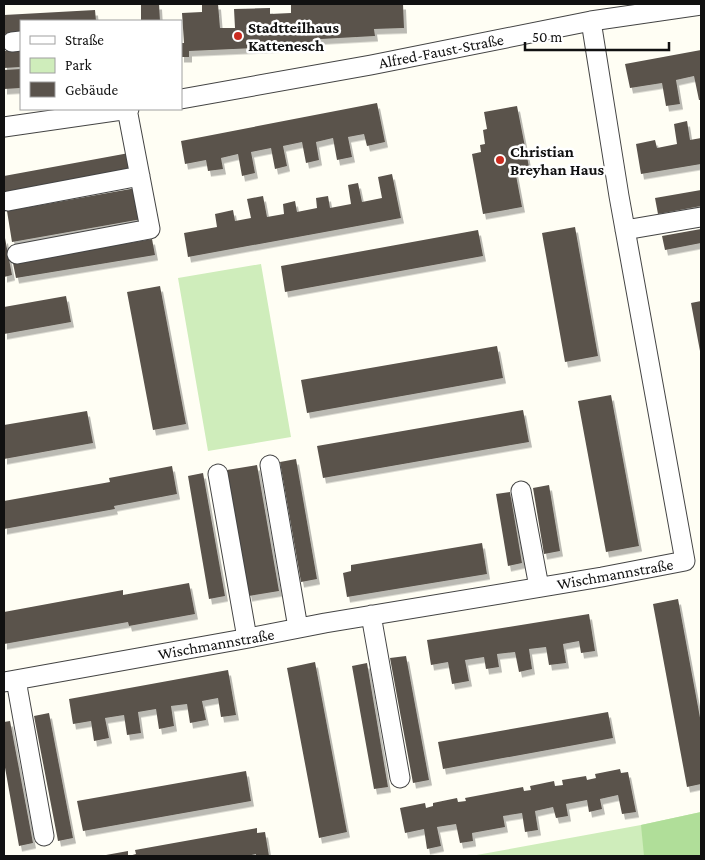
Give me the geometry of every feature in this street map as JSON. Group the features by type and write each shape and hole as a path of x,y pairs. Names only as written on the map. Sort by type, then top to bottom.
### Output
{"street":[{"name":"Alfred-Faust-Straße","path":"182,99 371,65 591,21 701,5"},
{"name":"Wischmannstraße","path":"10,681 298,628 602,577 685,561 625,230 591,21"},
{"path":"4,127 118,110 140,176 150,229 17,254"},
{"path":"8,201 140,176"},
{"path":"625,230 701,216"},
{"path":"270,464 298,628"},
{"path":"218,474 247,638"},
{"path":"521,491 539,587"},
{"path":"371,616 400,778"},
{"path":"10,681 44,836"}],"green space":[{"path":"261,264 291,437 208,451 178,278"},
{"path":"701,812 701,856 471,856 641,825"},
{"path":"701,812 701,856 644,856 641,825"}],"building":[{"path":"141,4 159,4 160,20 141,20"},
{"path":"202,4 218,4 220,28 235,28 234,9 270,8 270,14 291,13 291,4 403,4 404,28 374,29 375,36 321,39 321,45 189,51 189,57 182,57 182,43 184,43 182,13 202,12"},
{"path":"95,10 96,20 20,20 20,33 4,34 4,15"},
{"path":"20,50 20,67 4,68 4,51"},
{"path":"701,50 701,100 699,100 694,76 676,80 680,104 666,106 662,83 630,88 625,64"},
{"path":"20,69 20,88 4,89 4,70"},
{"path":"377,103 385,142 367,146 364,134 348,137 352,157 337,160 333,138 316,142 319,160 306,163 302,142 283,146 287,166 275,169 271,148 251,152 255,173 242,176 238,154 221,158 223,169 208,171 206,160 185,164 181,141"},
{"name":"Christian Breyhan Haus","path":"517,106 529,167 515,170 522,207 483,214 472,154 481,152 480,145 485,144 483,130 487,129 484,112"},
{"path":"687,121 690,140 701,138 701,164 641,174 636,144 655,140 657,148 677,144 674,124"},
{"path":"129,153 132,168 4,192 4,176"},
{"path":"392,174 401,218 188,257 184,233 217,227 215,214 233,210 235,221 251,218 247,199 263,196 267,217 284,214 283,204 295,201 297,212 317,208 316,198 328,196 330,208 351,204 348,185 358,183 362,202 382,198 378,177"},
{"path":"136,188 142,219 12,242 7,211"},
{"path":"701,190 701,206 658,214 655,198"},
{"path":"575,227 598,356 565,362 542,233"},
{"path":"701,229 701,243 665,250 662,236"},
{"path":"478,230 483,256 285,292 281,266"},
{"path":"4,238 12,275 4,277"},
{"path":"152,239 155,255 16,278 13,263"},
{"path":"160,286 186,424 153,430 127,292"},
{"path":"66,296 71,322 4,334 4,307"},
{"path":"701,301 701,350 700,351 691,303"},
{"path":"497,346 503,378 307,413 301,380"},
{"path":"611,395 639,546 606,552 578,401"},
{"path":"523,410 529,442 323,478 317,446"},
{"path":"87,411 93,443 4,459 4,425"},
{"path":"296,459 317,579 301,582 280,462"},
{"path":"257,465 279,591 249,596 227,470"},
{"path":"172,466 177,494 114,506 115,509 4,529 4,501 110,482 109,478"},
{"path":"203,473 225,596 209,599 188,476"},
{"path":"549,485 560,551 544,554 533,488"},
{"path":"510,492 522,563 508,566 496,494"},
{"path":"482,543 487,574 347,597 343,573 351,571 351,565"},
{"path":"189,583 195,614 129,626 128,622 4,644 4,612 123,590 123,595"},
{"path":"678,599 701,723 701,784 687,787 653,604"},
{"path":"589,614 595,651 581,653 579,641 563,644 566,663 549,665 546,647 529,649 532,669 519,672 515,652 497,654 499,667 486,669 484,657 465,660 469,681 452,684 448,662 431,665 427,640"},
{"path":"406,656 429,780 413,783 390,658"},
{"path":"315,662 347,832 319,838 287,668"},
{"path":"367,663 388,787 374,789 352,666"},
{"path":"228,670 236,715 221,717 218,698 202,701 206,720 190,723 187,704 171,706 174,726 159,729 156,709 138,712 141,733 127,735 124,715 105,718 109,738 94,741 91,721 73,724 69,699"},
{"path":"608,712 613,738 443,769 438,742"},
{"path":"49,713 73,838 58,841 34,716"},
{"path":"10,721 33,843 19,846 4,762 4,722"},
{"path":"620,769 621,773 628,772 636,812 622,814 618,795 600,799 602,809 589,812 587,800 566,804 568,816 556,818 553,807 535,811 538,830 525,832 522,813 503,816 505,827 472,833 473,841 460,843 456,824 437,827 441,846 427,849 424,829 405,833 400,808 425,803 426,808 433,806 433,803 457,798 458,802 466,801 465,798 523,787 524,791 531,790 530,786 554,781 555,786 563,785 562,780 586,776 587,780 596,778 595,774"},
{"path":"246,771 251,801 83,831 77,801"},
{"path":"257,828 257,833 265,832 269,856 256,856 256,854 247,856 129,856 136,854 135,850"},
{"path":"128,851 128,856 106,856 106,855"}],"place":[{"name":"Stadtteilhaus Kattenesch","path":"238,36"},
{"name":"Christian Breyhan Haus","path":"500,160"}]}
